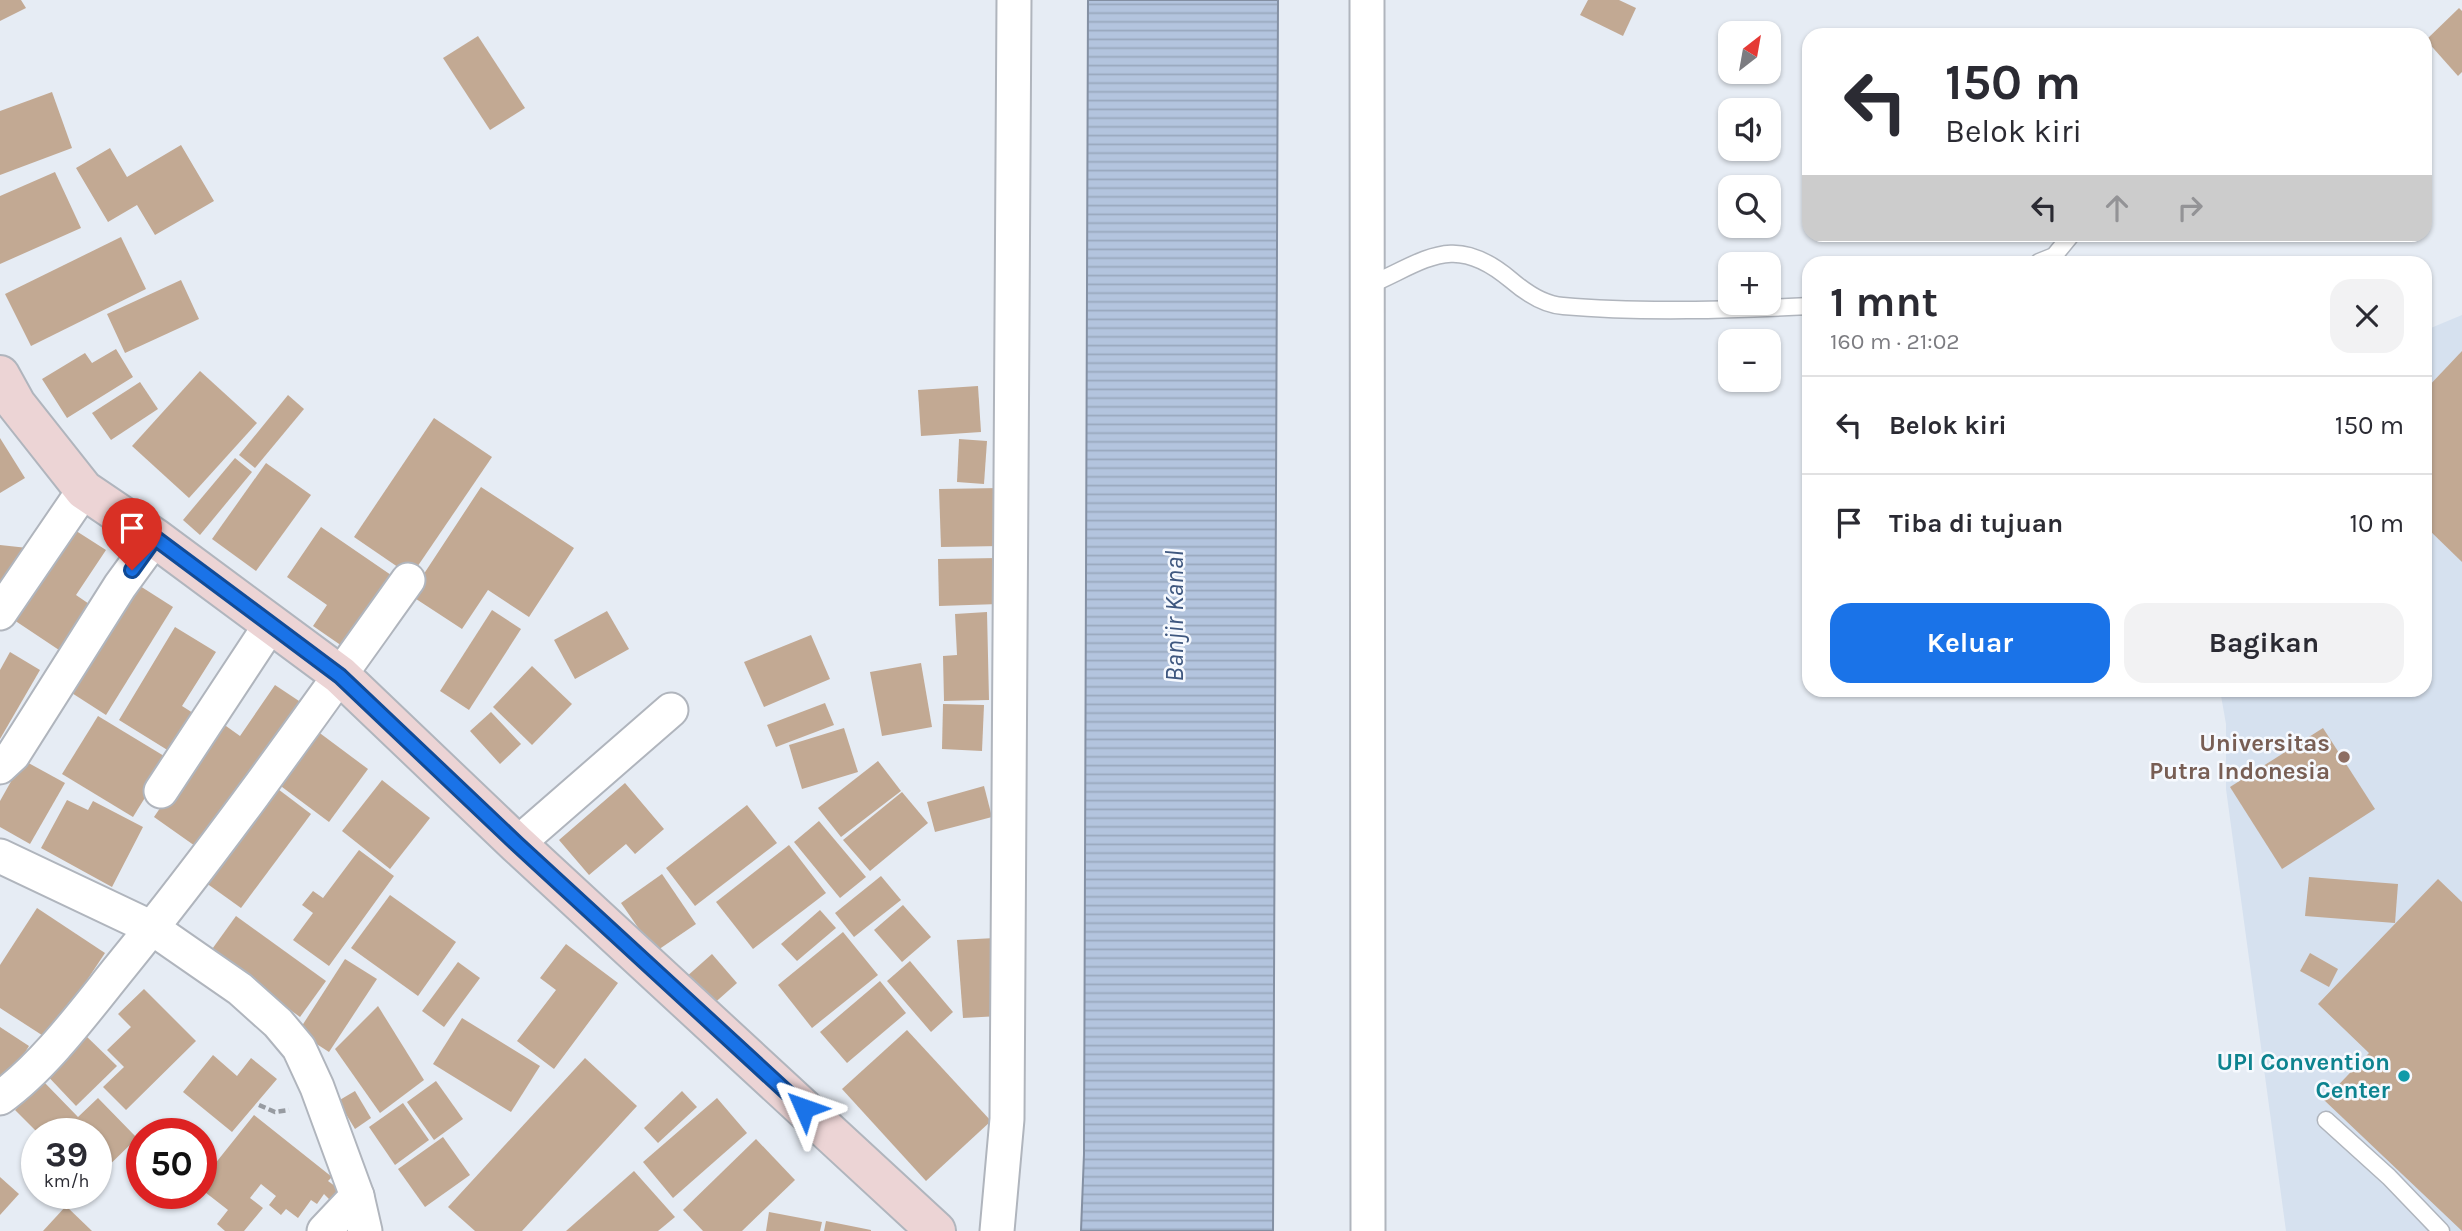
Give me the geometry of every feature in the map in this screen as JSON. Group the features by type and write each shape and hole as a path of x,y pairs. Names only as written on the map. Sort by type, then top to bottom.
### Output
{"main road":[{"path":"0,375 16,404 84,490 155,538 340,676 517,844 936,1231"}],"street":[{"path":"997,1231 1007,1119 1014,0"},
{"path":"1367,0 1365,287 1368,1231"},
{"path":"0,613 84,490"},
{"path":"0,767 12,755 120,586 155,538"},
{"path":"0,1098 25,1076 88,1006 152,928 340,676 408,580"},
{"path":"161,791 271,624"},
{"path":"517,844 671,710"},
{"path":"0,856 152,928 240,989 278,1023 299,1048 317,1087 357,1196 365,1231"},
{"path":"324,1231 357,1196"}],"lane":[{"path":"2054,256 2065,242"},
{"path":"1365,287 1430,256 1463,253 1485,260 1519,287 1559,306 1753,309 1802,306"},
{"path":"2326,1120 2389,1177 2441,1231"}],"shaded area":[{"name":"Universitas Putra Indonesia","path":"2462,315 2462,1231 2286,1231 2226,789 2226,724 2221,697 2432,697 2432,328"}],"water":[{"name":"Banjir Kanal","path":"1088,0 1278,0 1273,1231 1081,1231 1084,1154"}],"building":[{"path":"0,0 21,0 26,8 0,21"},
{"path":"1588,0 1619,0 1636,8 1623,36 1580,15"},
{"path":"2459,8 2462,11 2462,72 2458,76 2432,47 2432,34"},
{"path":"478,36 525,108 490,130 443,58"},
{"path":"52,92 72,148 0,175 0,111"},
{"path":"181,145 214,201 155,235 137,205 108,222 76,168 110,148 127,177"},
{"path":"55,172 81,228 0,264 0,196"},
{"path":"121,237 146,289 31,346 5,294"},
{"path":"181,280 199,319 125,353 107,314"},
{"path":"116,349 133,377 67,418 42,379 85,353 92,363"},
{"path":"2462,351 2462,562 2432,533 2432,383"},
{"path":"200,371 257,423 189,498 132,446"},
{"path":"140,382 158,409 111,440 92,413"},
{"path":"978,386 981,432 921,436 918,390"},
{"path":"288,395 304,409 255,468 239,455"},
{"path":"434,418 492,457 411,576 354,537"},
{"path":"0,438 25,478 0,493"},
{"path":"959,439 987,441 984,484 957,482"},
{"path":"235,458 252,472 200,535 183,520"},
{"path":"266,463 311,495 256,571 212,539"},
{"path":"481,487 574,548 529,617 488,590 462,629 410,595"},
{"path":"1001,488 1002,546 941,547 939,489"},
{"path":"70,527 106,550 76,595 95,608 65,654 11,618"},
{"path":"321,527 391,575 342,646 313,626 327,605 287,577"},
{"path":"0,545 37,549 0,593"},
{"path":"998,558 999,604 939,606 938,559"},
{"path":"129,579 173,607 106,715 61,686"},
{"path":"492,610 521,629 469,710 440,691"},
{"path":"607,611 629,649 575,679 554,640"},
{"path":"987,612 989,700 944,701 943,656 957,655 955,614"},
{"path":"175,627 216,652 182,706 193,713 169,751 119,720"},
{"path":"811,635 830,679 764,707 744,662"},
{"path":"10,652 40,670 0,739 0,670"},
{"path":"921,663 932,727 882,736 870,672"},
{"path":"532,666 572,704 532,745 493,707"},
{"path":"275,685 305,705 205,853 154,817 219,721 240,736"},
{"path":"825,703 834,725 776,747 767,725"},
{"path":"943,704 984,705 982,751 942,749"},
{"path":"491,712 521,744 500,764 470,731"},
{"path":"98,716 169,759 133,817 62,774"},
{"path":"313,728 368,769 329,822 274,781"},
{"path":"844,728 858,772 802,789 789,745"},
{"path":"2323,728 2375,809 2282,869 2230,787"},
{"path":"23,760 65,783 30,844 0,827 0,801"},
{"path":"878,761 901,791 841,837 818,808"},
{"path":"266,780 311,814 241,908 195,875"},
{"path":"382,780 430,818 390,869 342,831"},
{"path":"625,783 664,829 635,854 626,844 589,875 559,840"},
{"path":"984,786 992,817 935,832 927,802"},
{"path":"902,792 928,823 870,871 843,840"},
{"path":"67,800 88,810 93,801 143,827 112,887 41,848"},
{"path":"747,805 777,843 695,906 666,868"},
{"path":"819,821 866,877 840,898 794,842"},
{"path":"789,845 826,893 753,949 716,902"},
{"path":"359,850 394,876 329,966 293,940 313,913 302,905 313,891 323,898"},
{"path":"662,874 696,924 655,952 621,903"},
{"path":"881,876 901,900 854,937 835,913"},
{"path":"2309,877 2398,884 2395,923 2305,916"},
{"name":"UPI Convention Center","path":"2438,879 2462,902 2462,1231 2324,1100 2369,1053 2318,1004"},
{"path":"390,895 456,942 418,996 351,948"},
{"path":"903,905 931,937 902,962 874,930"},
{"path":"37,908 105,953 48,1039 0,1008 0,965"},
{"path":"820,910 836,928 797,961 781,944"},
{"path":"236,916 326,981 300,1017 210,952"},
{"path":"843,932 878,975 812,1028 778,985"},
{"path":"995,938 1000,1016 963,1018 957,940"},
{"path":"566,944 618,983 554,1069 517,1041 556,990 540,978"},
{"path":"2310,953 2338,969 2329,987 2300,971"},
{"path":"712,954 737,983 710,1007 685,978"},
{"path":"345,959 377,979 329,1052 298,1032"},
{"path":"910,961 953,1012 931,1032 887,981"},
{"path":"458,962 480,978 444,1027 422,1011"},
{"path":"880,981 906,1013 847,1063 820,1032"},
{"path":"144,989 196,1041 126,1110 103,1087 124,1067 107,1050 131,1027 118,1014"},
{"path":"378,1006 424,1080 380,1113 335,1049"},
{"path":"462,1018 540,1066 511,1112 433,1064"},
{"path":"0,1027 29,1046 0,1092"},
{"path":"907,1030 991,1121 926,1181 842,1089"},
{"path":"82,1032 117,1066 76,1106 42,1070"},
{"path":"213,1055 237,1076 251,1058 277,1079 232,1132 183,1092"},
{"path":"585,1058 637,1106 522,1231 475,1231 448,1207"},
{"path":"436,1081 463,1119 434,1140 407,1102"},
{"path":"44,1082 78,1117 98,1098 126,1127 126,1149 112,1162 112,1118 23,1118 15,1110"},
{"path":"355,1091 371,1118 355,1129 338,1101"},
{"path":"682,1091 697,1107 658,1143 644,1128"},
{"path":"717,1098 747,1133 673,1198 643,1162"},
{"path":"403,1103 429,1140 395,1165 369,1127"},
{"path":"254,1115 332,1177 328,1181 339,1189 330,1200 324,1194 317,1204 311,1200 298,1218 286,1209 281,1215 269,1205 276,1196 261,1184 250,1198 263,1208 244,1231 225,1231 217,1224 228,1210 217,1201 217,1161"},
{"path":"443,1137 470,1175 425,1207 398,1169"},
{"path":"756,1139 795,1180 742,1231 703,1231 683,1210"},
{"path":"634,1171 675,1217 658,1231 566,1231"},
{"path":"0,1177 19,1194 0,1215"},
{"path":"63,1209 69,1209 92,1231 43,1231"},
{"path":"769,1212 822,1222 820,1231 766,1231"},
{"path":"826,1221 871,1230 871,1231 824,1231"}],"place":[{"name":"Universitas Putra Indonesia","path":"2344,757"},
{"name":"UPI Convention Center","path":"2404,1076"}],"route":[{"path":"132,570 155,538 340,676 517,844 804,1108"}]}
